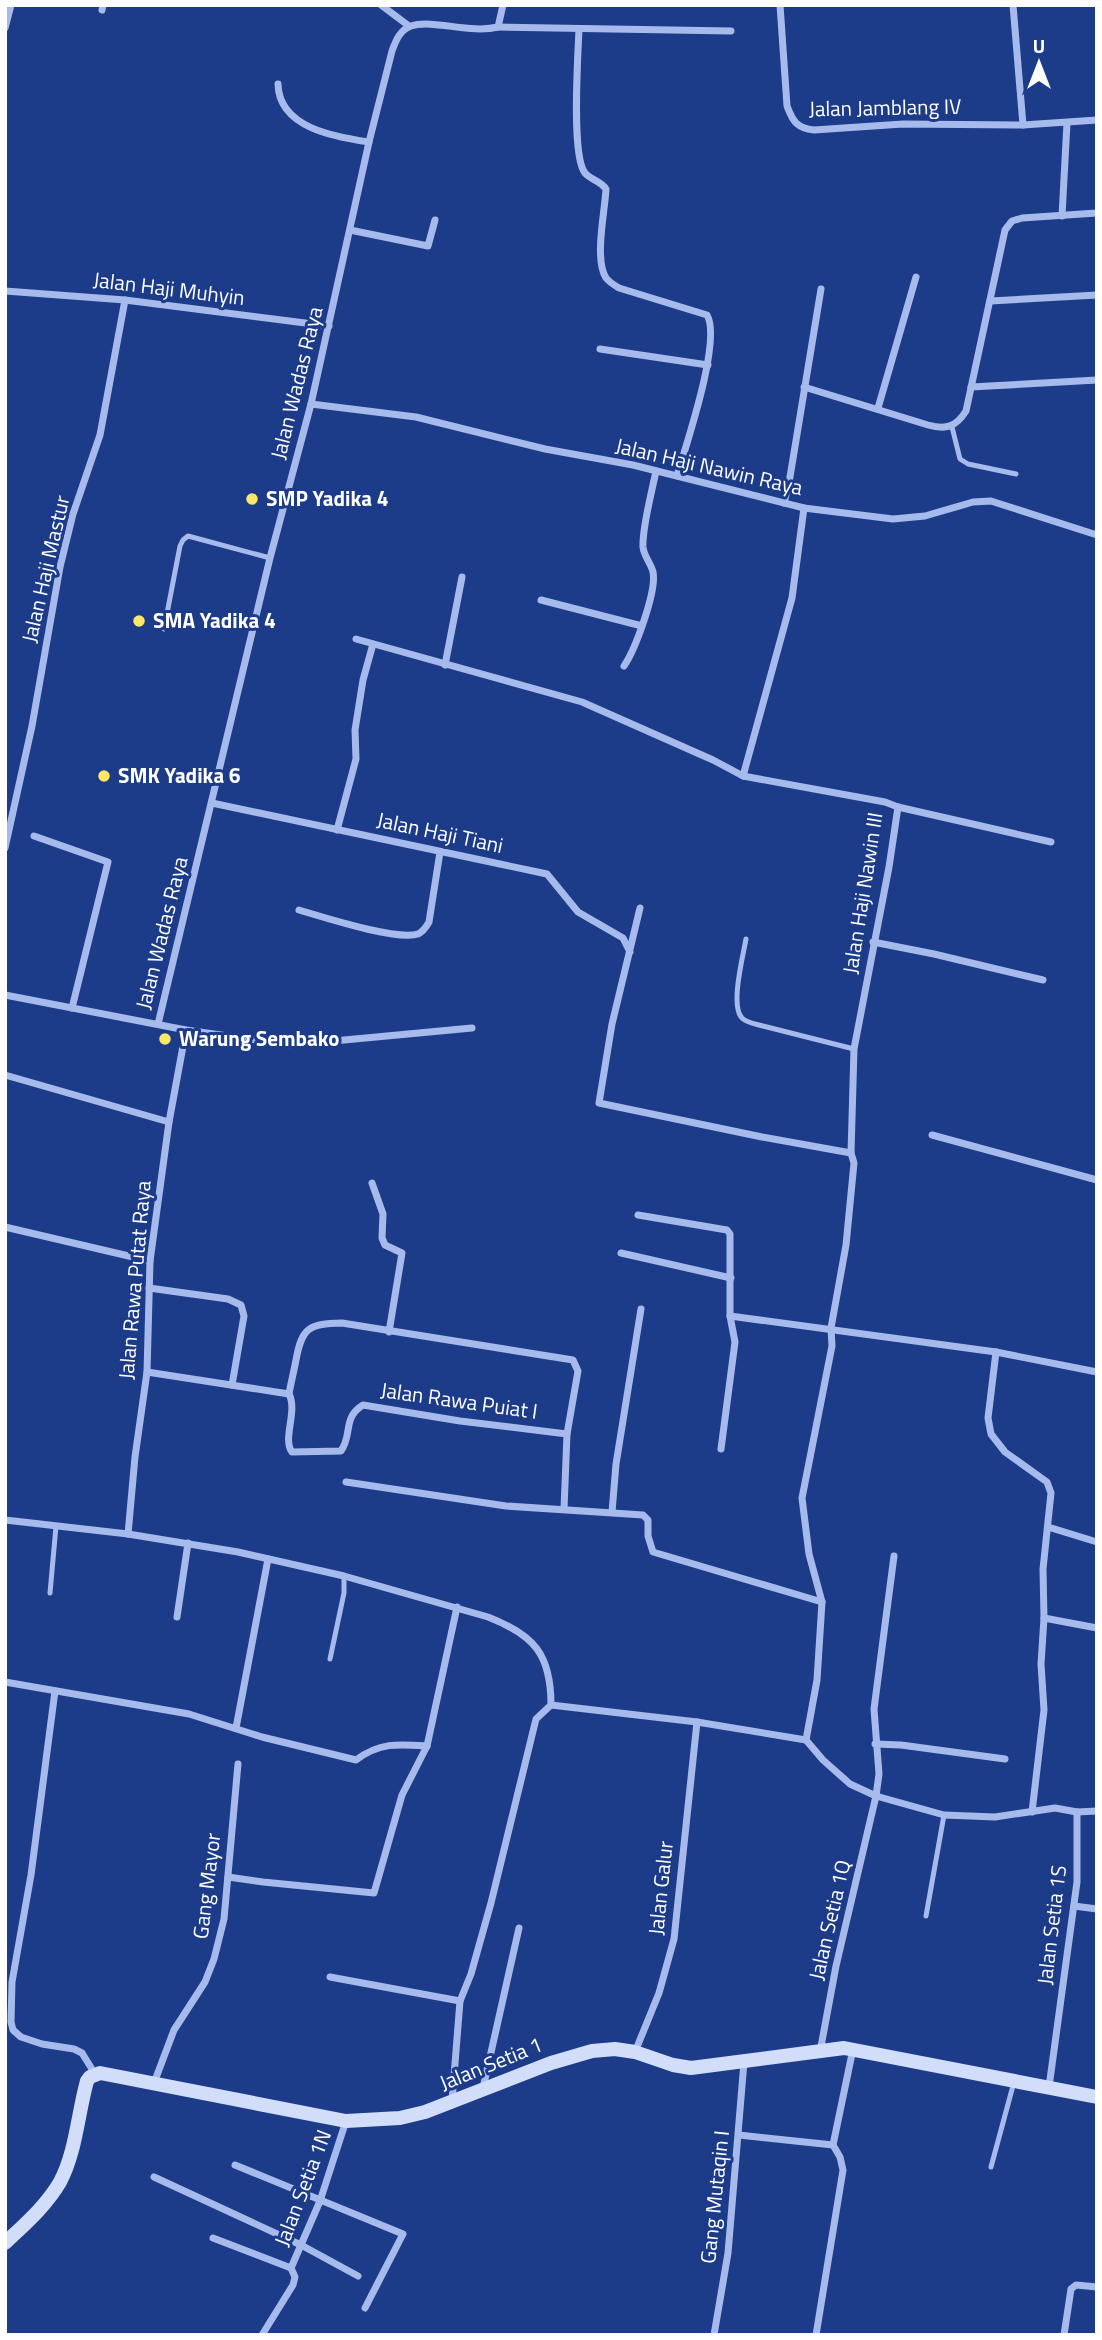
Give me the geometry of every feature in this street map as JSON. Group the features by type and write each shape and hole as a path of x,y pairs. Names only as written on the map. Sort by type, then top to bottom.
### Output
{"street":[{"path":"5,29 11,5"},
{"path":"381,5 409,26 421,24 477,30 498,27 731,31"},
{"path":"498,27 503,5"},
{"name":"Jalan Jamblang IV","path":"779,5 787,106 792,120 800,128 814,130 902,124 1023,125 1097,120"},
{"path":"1013,5 1023,125"},
{"name":"Jalan Wadas Raya","path":"158,1024 270,558 311,404 369,142 392,51 397,37 409,26"},
{"path":"579,29 576,124 582,167 586,174 603,184 606,189 600,258 602,270 607,280 618,288 707,315 711,321 708,365 677,476"},
{"path":"278,84 278,94 295,118 313,129 342,138 369,142"},
{"path":"1062,216 1067,123"},
{"path":"804,387 928,425 951,427 960,421 965,411 1005,230 1012,221 1022,218 1097,213"},
{"path":"350,230 428,246 435,220"},
{"path":"878,408 916,278"},
{"path":"784,503 821,289"},
{"name":"Jalan Haji Muhyin","path":"5,290 125,300 329,326"},
{"path":"990,302 1097,295"},
{"name":"Jalan Haji Mastur","path":"5,848 32,726 60,567 73,514 100,435 125,300"},
{"path":"600,349 708,365"},
{"path":"971,387 1097,380"},
{"name":"Jalan Haji Nawin Raya","path":"311,404 416,417 545,449 656,471 804,508 893,519 925,516 973,502 991,501 1097,536"},
{"path":"624,666 642,626 654,582 653,570 645,558 643,545 656,471"},
{"path":"743,776 792,598 804,508"},
{"path":"446,665 462,577"},
{"path":"541,600 642,626"},
{"name":"Jalan Haji Nawin III","path":"356,639 582,702 743,776 885,802 898,807 854,1049 851,1153 854,1163 849,1219 831,1328 832,1346 802,1498 809,1554 822,1602 817,1680 806,1740"},
{"path":"337,830 356,759 355,730 363,680 373,644"},
{"name":"Jalan Haji Tiani","path":"212,803 547,874 578,912 623,938 630,952"},
{"path":"898,807 1051,842"},
{"path":"34,835 108,862 72,1007"},
{"path":"299,910 369,929 408,935 419,933 429,922 440,852"},
{"path":"640,908 612,1024 599,1102 762,1138 851,1153"},
{"path":"873,942 1044,980"},
{"path":"5,995 186,1030 291,1045 472,1028"},
{"name":"Jalan Rawa Putat Raya","path":"128,1534 139,1420 147,1372 150,1261 169,1122 186,1030"},
{"path":"5,1074 169,1122"},
{"path":"932,1135 1097,1181"},
{"path":"372,1183 383,1214 382,1238 385,1245 402,1253 389,1332 573,1360 578,1371 567,1434 564,1509"},
{"path":"638,1215 727,1230 731,1238 730,1316 735,1342 721,1449"},
{"path":"5,1227 150,1261"},
{"path":"621,1253 731,1278"},
{"path":"149,1288 228,1298 241,1305 244,1316 232,1385"},
{"path":"612,1512 616,1464 641,1309"},
{"path":"730,1316 996,1352 1097,1372"},
{"name":"Jalan Rawa Puiat I","path":"389,1332 342,1324 315,1325 305,1332 298,1344 289,1394 293,1401 288,1444 292,1452 341,1451 345,1446 350,1418 356,1409 363,1405 460,1421 567,1434"},
{"path":"996,1352 988,1418 991,1434 1005,1452 1047,1482 1051,1493 1043,1569 1041,1664 1044,1710 1032,1812"},
{"path":"147,1372 289,1394"},
{"path":"346,1482 506,1506 612,1512 646,1517 653,1552 822,1602"},
{"path":"5,1520 128,1534 268,1559 344,1576 505,1623 532,1643 544,1660 551,1679 551,1704 536,1719 491,1903 471,1974 460,2001 452,2103"},
{"path":"1048,1527 1097,1542"},
{"path":"177,1617 188,1544"},
{"name":"Jalan Setia 1Q","path":"820,2052 836,1966 876,1796 878,1774 874,1709 894,1556"},
{"path":"236,1728 268,1559"},
{"path":"228,1877 374,1893 402,1795 427,1746 457,1607"},
{"path":"1044,1618 1097,1629"},
{"path":"5,1682 189,1714 262,1737 356,1760 368,1751 393,1744 427,1746"},
{"path":"5,2243 51,2196 61,2179 87,2081 95,2074 82,2053 74,2049 42,2045 20,2037 10,2022 9,1981 32,1875 54,1690"},
{"path":"551,1704 697,1722 806,1740 823,1760 850,1784 876,1796 944,1815 995,1817 1055,1808 1077,1812 1097,1811"},
{"name":"Jalan Galur","path":"635,2052 659,1993 674,1938 697,1722"},
{"path":"875,1744 1004,1759"},
{"name":"Gang Mayor","path":"154,2083 174,2031 211,1970 224,1919 238,1764"},
{"name":"Jalan Setia 1S","path":"1049,2087 1077,1882 1077,1812"},
{"path":"1074,1906 1097,1909"},
{"path":"482,2091 519,1928"},
{"path":"330,1977 460,2001"},
{"name":"Jalan Setia 1","path":"95,2074 346,2121 400,2118 452,2103 570,2056 592,2051 615,2049 635,2052 691,2068 844,2048 1097,2097"},
{"path":"816,2335 843,2170 833,2145 853,2049"},
{"name":"Gang Mutaqin I","path":"714,2335 728,2253 744,2062"},
{"name":"Jalan Setia 1N","path":"262,2335 293,2285 295,2277 291,2268 320,2201 346,2121"},
{"path":"739,2135 833,2145"},
{"path":"235,2165 403,2234 365,2308"},
{"path":"154,2177 301,2245 359,2276"},
{"path":"213,2238 291,2268"},
{"path":"1064,2335 1071,2289 1076,2285 1097,2287"}],"lane":[{"path":"951,427 960,459 968,464 1016,474"},
{"path":"164,629 180,546 188,536 270,558"},
{"path":"746,939 736,1006 740,1016 756,1024 854,1049"},
{"path":"50,1593 56,1526"},
{"path":"330,1659 344,1593 344,1576"},
{"path":"926,1916 944,1815"},
{"path":"991,2167 1014,2081"}],"place":[{"name":"SMP Yadika 4","path":"252,499"},
{"name":"SMA Yadika 4","path":"139,621"},
{"name":"SMK Yadika 6","path":"104,776"},
{"name":"Warung Sembako","path":"165,1039"}]}
